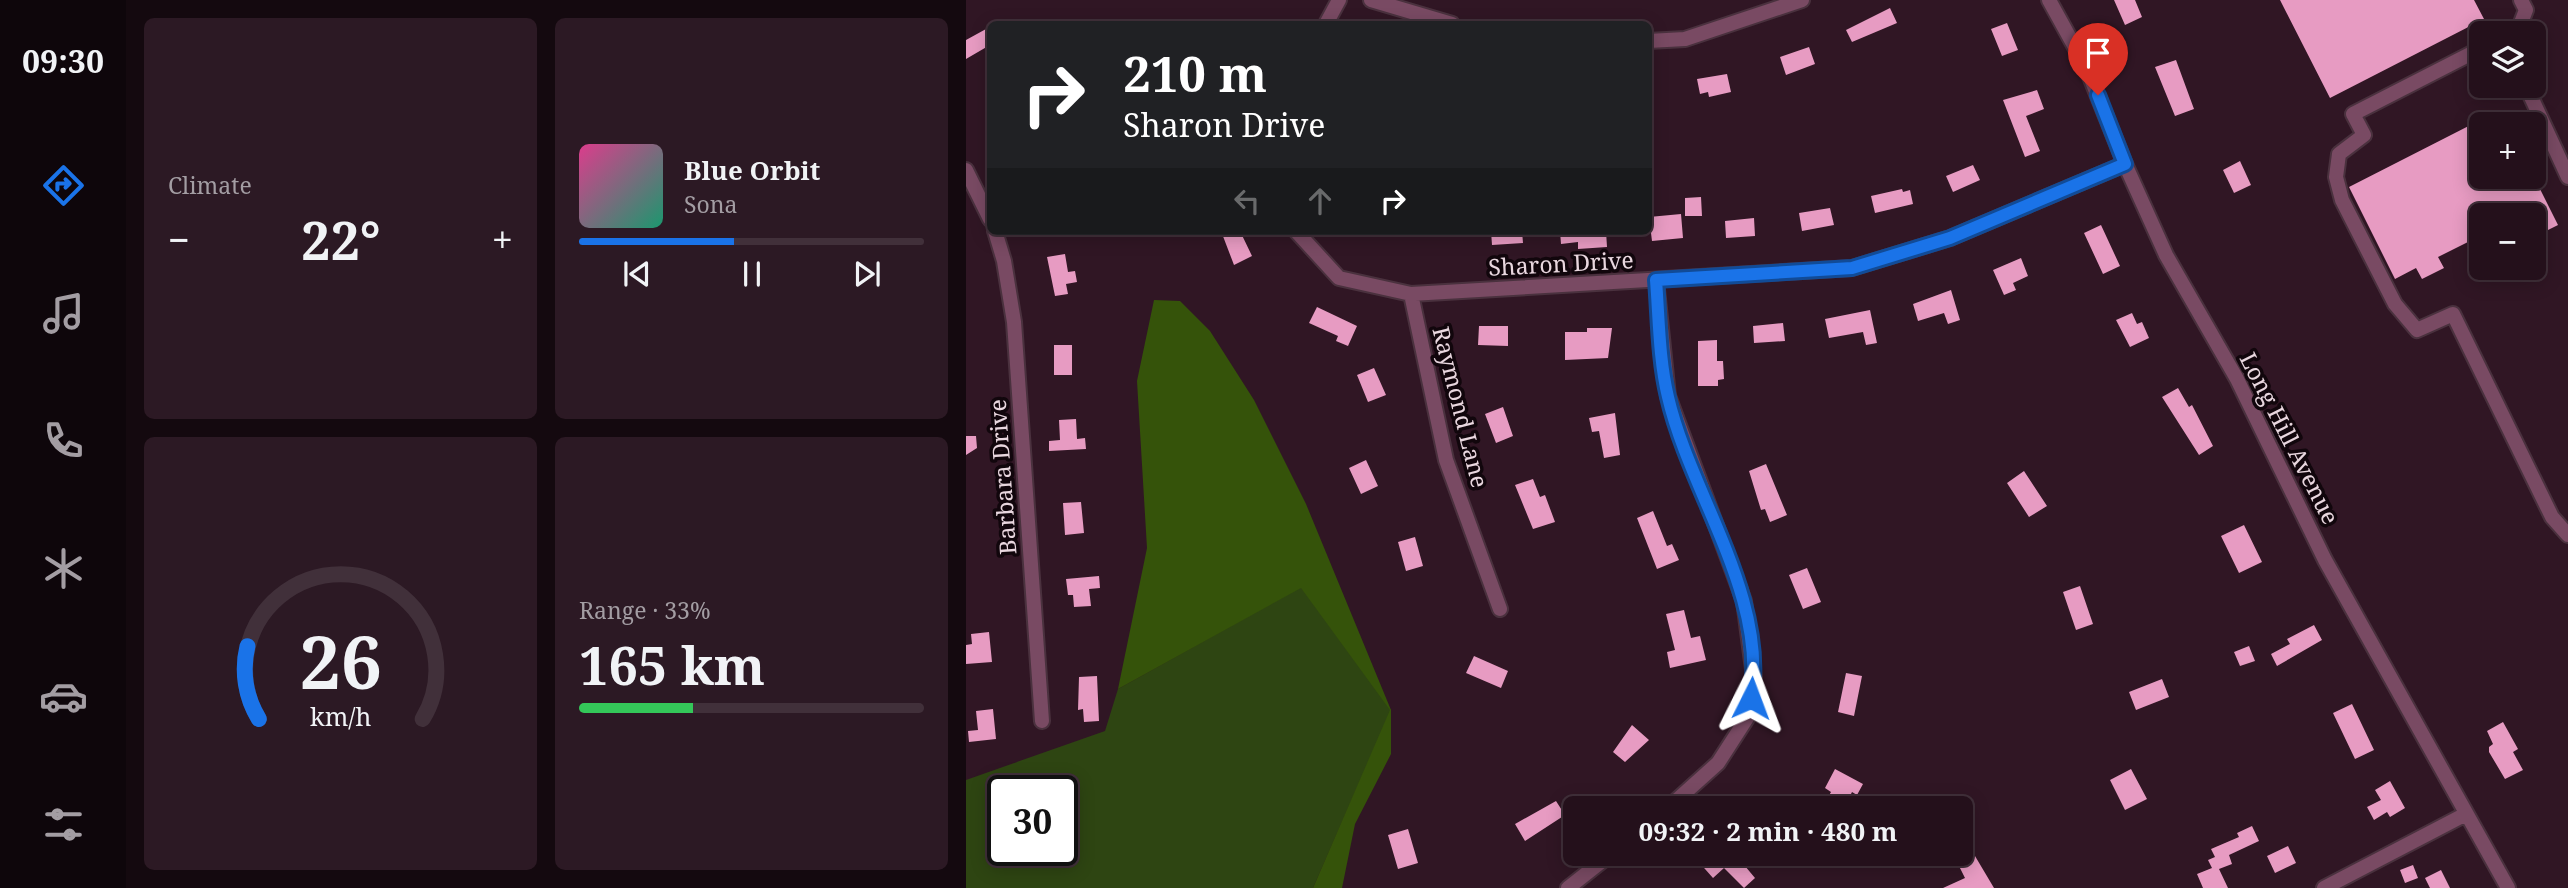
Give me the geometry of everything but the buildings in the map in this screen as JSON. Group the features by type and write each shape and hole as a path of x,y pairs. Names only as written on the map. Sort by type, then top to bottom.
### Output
{"street":[{"path":"1328,21 1339,0"},
{"path":"1371,0 1442,21"},
{"path":"1652,41 1685,39 1802,0"},
{"name":"Long Hill Avenue","path":"2049,0 2087,69 2125,164 2166,255 2237,379 2325,560 2508,888"},
{"path":"2521,0 2526,10 2522,21"},
{"path":"2469,55 2353,114 2364,135 2339,154 2336,177 2342,200 2395,304 2417,330 2453,314 2546,505 2568,535"},
{"path":"2532,98 2568,177"},
{"name":"Sharon Drive","path":"1300,235 1339,278 1411,294 1852,268 1950,238 2125,164"},
{"path":"966,170 987,213"},
{"name":"Barbara Drive","path":"996,235 1004,261 1014,322 1042,721"},
{"path":"1656,280 1668,396 1744,601 1754,677 1747,718 1718,763 1681,796"},
{"name":"Raymond Lane","path":"1411,294 1446,460 1500,609"},
{"path":"2325,888 2466,814"},
{"path":"1568,888 1596,866"}],"green space":[{"path":"1154,300 1180,301 1210,331 1254,400 1306,504 1391,710 1391,754 1355,824 1342,888 1313,888 1390,710 1301,588 1118,689 1147,548 1137,381"},
{"path":"1301,587 1391,710 1313,888 966,888 966,780 1105,731 1118,689"}],"route":[{"path":"1751,698 1754,677 1744,601 1684,446 1668,396 1656,280 1852,268 1950,238 2125,164 2098,95"}]}
